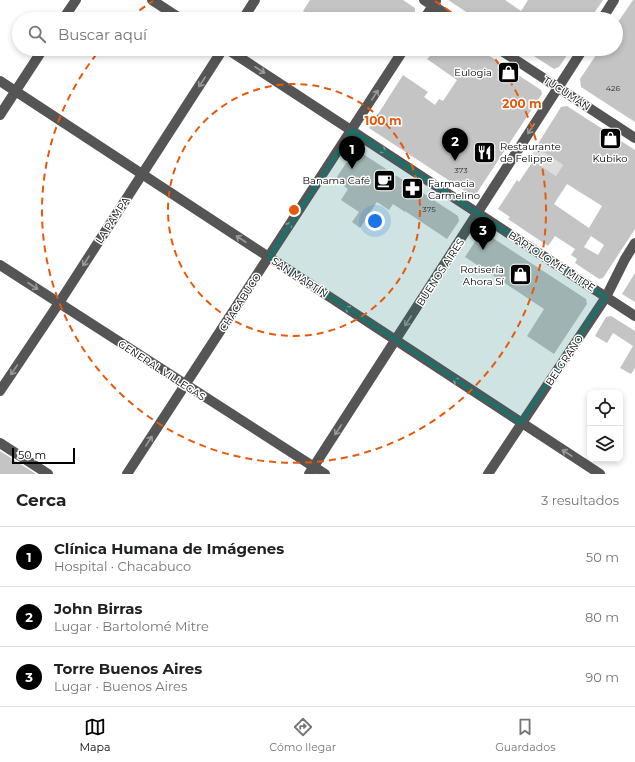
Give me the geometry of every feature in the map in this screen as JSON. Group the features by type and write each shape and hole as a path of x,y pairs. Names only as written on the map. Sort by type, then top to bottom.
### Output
{"street":[{"path":"68,12 76,0"},
{"path":"152,0 170,12"},
{"path":"247,12 255,0"},
{"path":"606,12 614,0"},
{"path":"427,12 431,2 445,12"},
{"path":"0,115 38,56"},
{"name":"LA PAMPA","path":"0,391 59,303 218,56"},
{"name":"BARTOLOMÉ MITRE","path":"239,56 635,316"},
{"name":"CHACABUCO","path":"127,474 400,56"},
{"name":"TUCUMÁN","path":"510,56 635,138"},
{"name":"BUENOS AIRES","path":"312,470 578,56"},
{"name":"SAN MARTÍN","path":"0,82 600,474"},
{"name":"BELGRANO","path":"488,474 606,297 624,260 635,243"},
{"name":"GENERAL VILLEGAS","path":"0,265 186,385 312,470 325,474"},
{"path":"0,443 48,474"}],"highlighted area":[{"path":"352,130 606,297 521,423 269,257"}],"shaded area":[{"path":"536,147 563,165 556,176 529,159"}],"building":[{"path":"310,0 403,0 415,8 414,12 303,11"},
{"path":"448,0 505,0 521,11 528,0 603,0 595,12 466,12"},
{"path":"633,0 635,0 635,122 581,87 580,79 595,56 623,56 623,15"},
{"path":"430,56 490,56 541,90 542,94 476,194 471,195 369,128 403,75 428,92 424,97 435,105 439,99 443,101 457,80 427,59"},
{"path":"534,56 566,56 559,67 554,69"},
{"path":"567,106 635,150 635,229 603,278 599,279 575,263 577,259 571,255 575,249 555,236 548,246 508,219 510,217 498,209 517,180 519,182 533,161 556,176 563,165 536,147 561,107","holes":["567,184 602,206 589,228 554,204","591,236 604,245 598,255 584,247"]},
{"path":"357,150 458,216 459,221 447,239 393,204 389,210 377,202 360,228 352,222 359,212 341,200 348,189 335,180 354,151 355,152"},
{"path":"482,231 586,299 587,304 554,354 527,336 544,309 465,257"},
{"path":"635,273 635,302 622,294"},
{"path":"611,316 635,331 635,368 631,374 620,368 633,346 613,333 607,343 595,336 606,317"},
{"path":"0,451 36,474 0,474"}],"place":[{"name":"Eulogia","path":"508,72"},
{"name":"Kubiko","path":"610,138"},
{"name":"Restaurante de Felippe","path":"485,152"},
{"name":"John Birras","path":"455,161"},
{"name":"Clínica Humana de Imágenes","path":"352,169"},
{"name":"Banama Café","path":"385,180"},
{"name":"Farmacia Carmelino","path":"412,189"},
{"name":"Torre Buenos Aires","path":"483,250"},
{"name":"Rotisería Ahora Sí","path":"520,275"}]}
